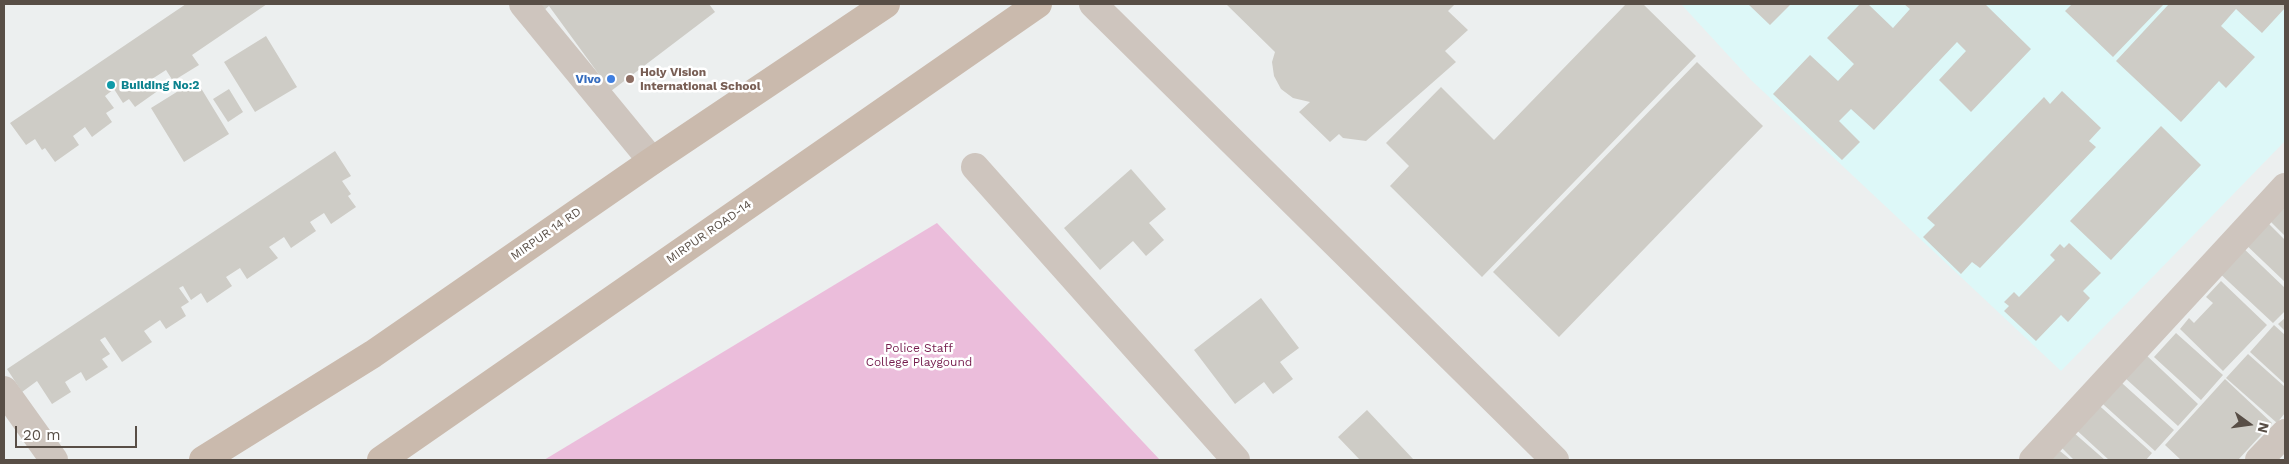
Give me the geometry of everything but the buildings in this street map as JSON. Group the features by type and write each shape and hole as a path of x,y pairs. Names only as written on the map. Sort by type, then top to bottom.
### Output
{"main road":[{"name":"MIRPUR 14 RD","path":"204,460 373,354 652,161 886,4"},
{"name":"MIRPUR ROAD-14","path":"381,460 1038,4"}],"street":[{"path":"523,4 652,161"},
{"path":"1094,4 1555,460"},
{"path":"975,167 1236,460"},
{"path":"2033,460 2285,187"},
{"path":"4,390 54,460"},
{"path":"2259,460 2285,432"}],"shaded area":[{"path":"1681,4 2285,4 2285,141 2061,371 1751,80"}],"green space":[{"name":"Police Staff College Playgound","path":"937,223 1160,460 544,460"}],"place":[{"name":"Vivo","path":"611,79"},
{"name":"Holy Vision International School","path":"630,79"},
{"name":"Building No:2","path":"111,85"}]}
